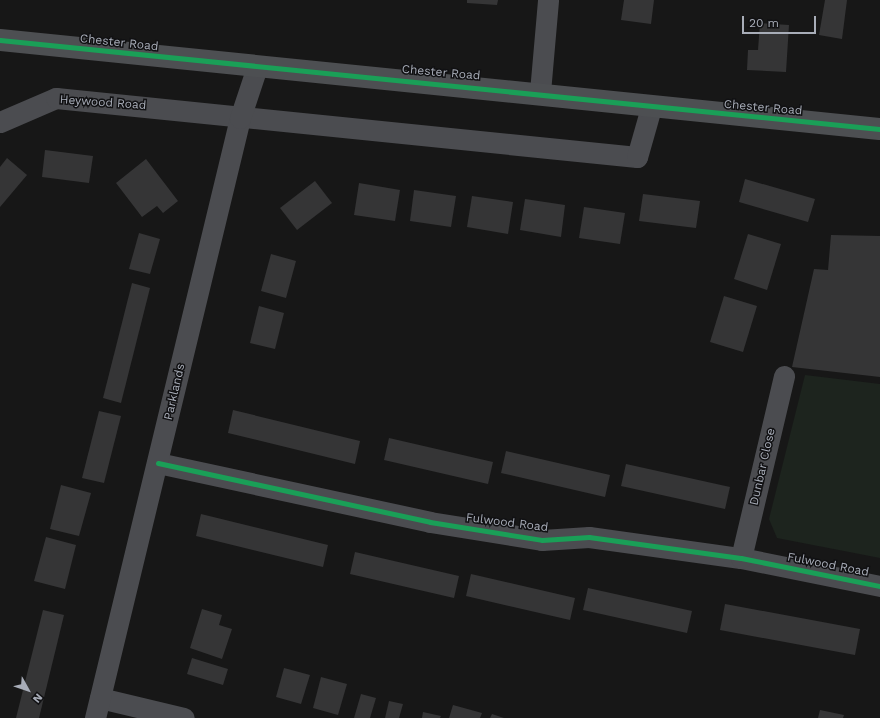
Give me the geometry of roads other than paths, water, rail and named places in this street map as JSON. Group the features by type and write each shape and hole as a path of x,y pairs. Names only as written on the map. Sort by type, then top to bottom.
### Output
{"main road":[{"name":"Chester Road","path":"0,40 257,67 540,92 651,108 880,129"}],"street":[{"path":"540,92 548,0"},
{"name":"Parklands","path":"95,718 158,463 240,118 257,67"},
{"name":"Heywood Road","path":"0,122 56,98 163,107 240,118"},
{"path":"240,118 637,157 651,108"},
{"name":"Dunbar Close","path":"741,558 784,376"},
{"name":"Fulwood Road","path":"158,463 437,523 542,540 589,537 741,558 880,586"},
{"path":"100,698 184,718"}]}
